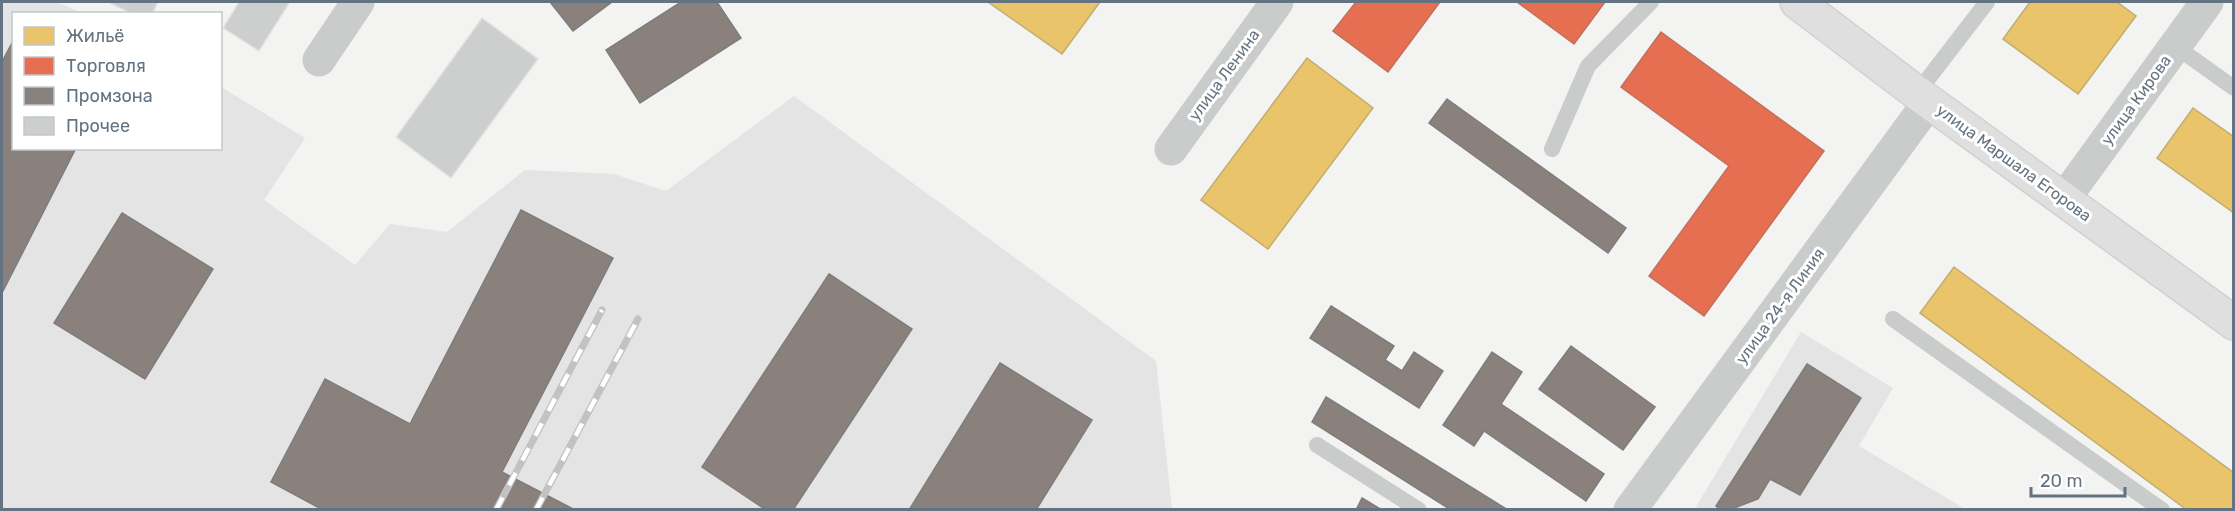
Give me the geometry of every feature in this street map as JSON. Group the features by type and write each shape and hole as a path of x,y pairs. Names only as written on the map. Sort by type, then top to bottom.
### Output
{"main road":[{"name":"улица Маршала Егорова","path":"1797,2 1923,97 2234,323"}],"street":[{"path":"319,60 358,2"},
{"name":"улица Ленина","path":"1171,149 1277,2"},
{"name":"улица Кирова","path":"2064,199 2208,2"},
{"name":"улица 24-я Линия","path":"1630,510 1923,97"}],"lane":[{"path":"1552,149 1588,66 1651,2"},
{"path":"1923,97 1987,2"},
{"path":"2175,46 2234,88"},
{"path":"1893,319 2162,510"},
{"path":"1317,445 1419,510"}],"shaded area":[{"path":"2,2 55,2 81,12 12,12 12,150 222,150 222,88 305,138 264,200 355,265 390,224 447,232 525,170 614,174 666,191 794,96 1156,361 1172,509 2,509"},
{"path":"1801,332 1893,388 1859,446 1965,509 1694,510"}],"building: Жильё":[{"path":"988,2 1100,2 1062,54"},
{"path":"2030,2 2117,2 2136,16 2078,94 2003,39"},
{"path":"1307,58 1373,108 1268,249 1201,200"},
{"path":"2193,108 2234,137 2234,213 2157,158"},
{"path":"1954,267 2234,473 2234,510 2187,510 1920,313"}],"building: Торговля":[{"path":"1356,2 1440,2 1388,72 1333,31"},
{"path":"1517,2 1605,2 1574,44"},
{"path":"1661,32 1824,151 1704,316 1649,276 1729,166 1621,87"}],"building: Промзона":[{"path":"550,2 612,2 573,31"},
{"path":"681,2 717,2 741,38 640,103 606,50"},
{"path":"12,43 12,150 75,150 2,293 2,62"},
{"path":"1447,99 1626,228 1608,253 1429,123"},
{"path":"521,210 613,258 502,472 575,510 323,510 271,482 325,379 410,424"},
{"path":"122,213 213,269 145,379 54,323"},
{"path":"829,274 912,329 793,510 766,510 702,467"},
{"path":"1331,306 1394,346 1385,360 1402,371 1414,352 1443,371 1419,408 1310,338"},
{"path":"1571,346 1655,407 1623,450 1539,389"},
{"path":"1492,352 1522,372 1501,404 1604,474 1586,501 1484,431 1474,446 1443,425"},
{"path":"1000,363 1092,420 1036,510 909,510"},
{"path":"1807,364 1861,398 1800,495 1770,479 1758,499 1729,510 1721,510 1716,506"},
{"path":"1326,397 1508,510 1451,510 1312,422"},
{"path":"1362,498 1382,510 1356,510"}],"building: Прочее":[{"path":"108,2 158,2 153,12 128,12"},
{"path":"239,2 290,2 259,51 223,28"},
{"path":"482,18 538,59 451,178 396,137"}],"railway":[{"path":"496,510 602,310"},
{"path":"536,510 638,319"}]}
